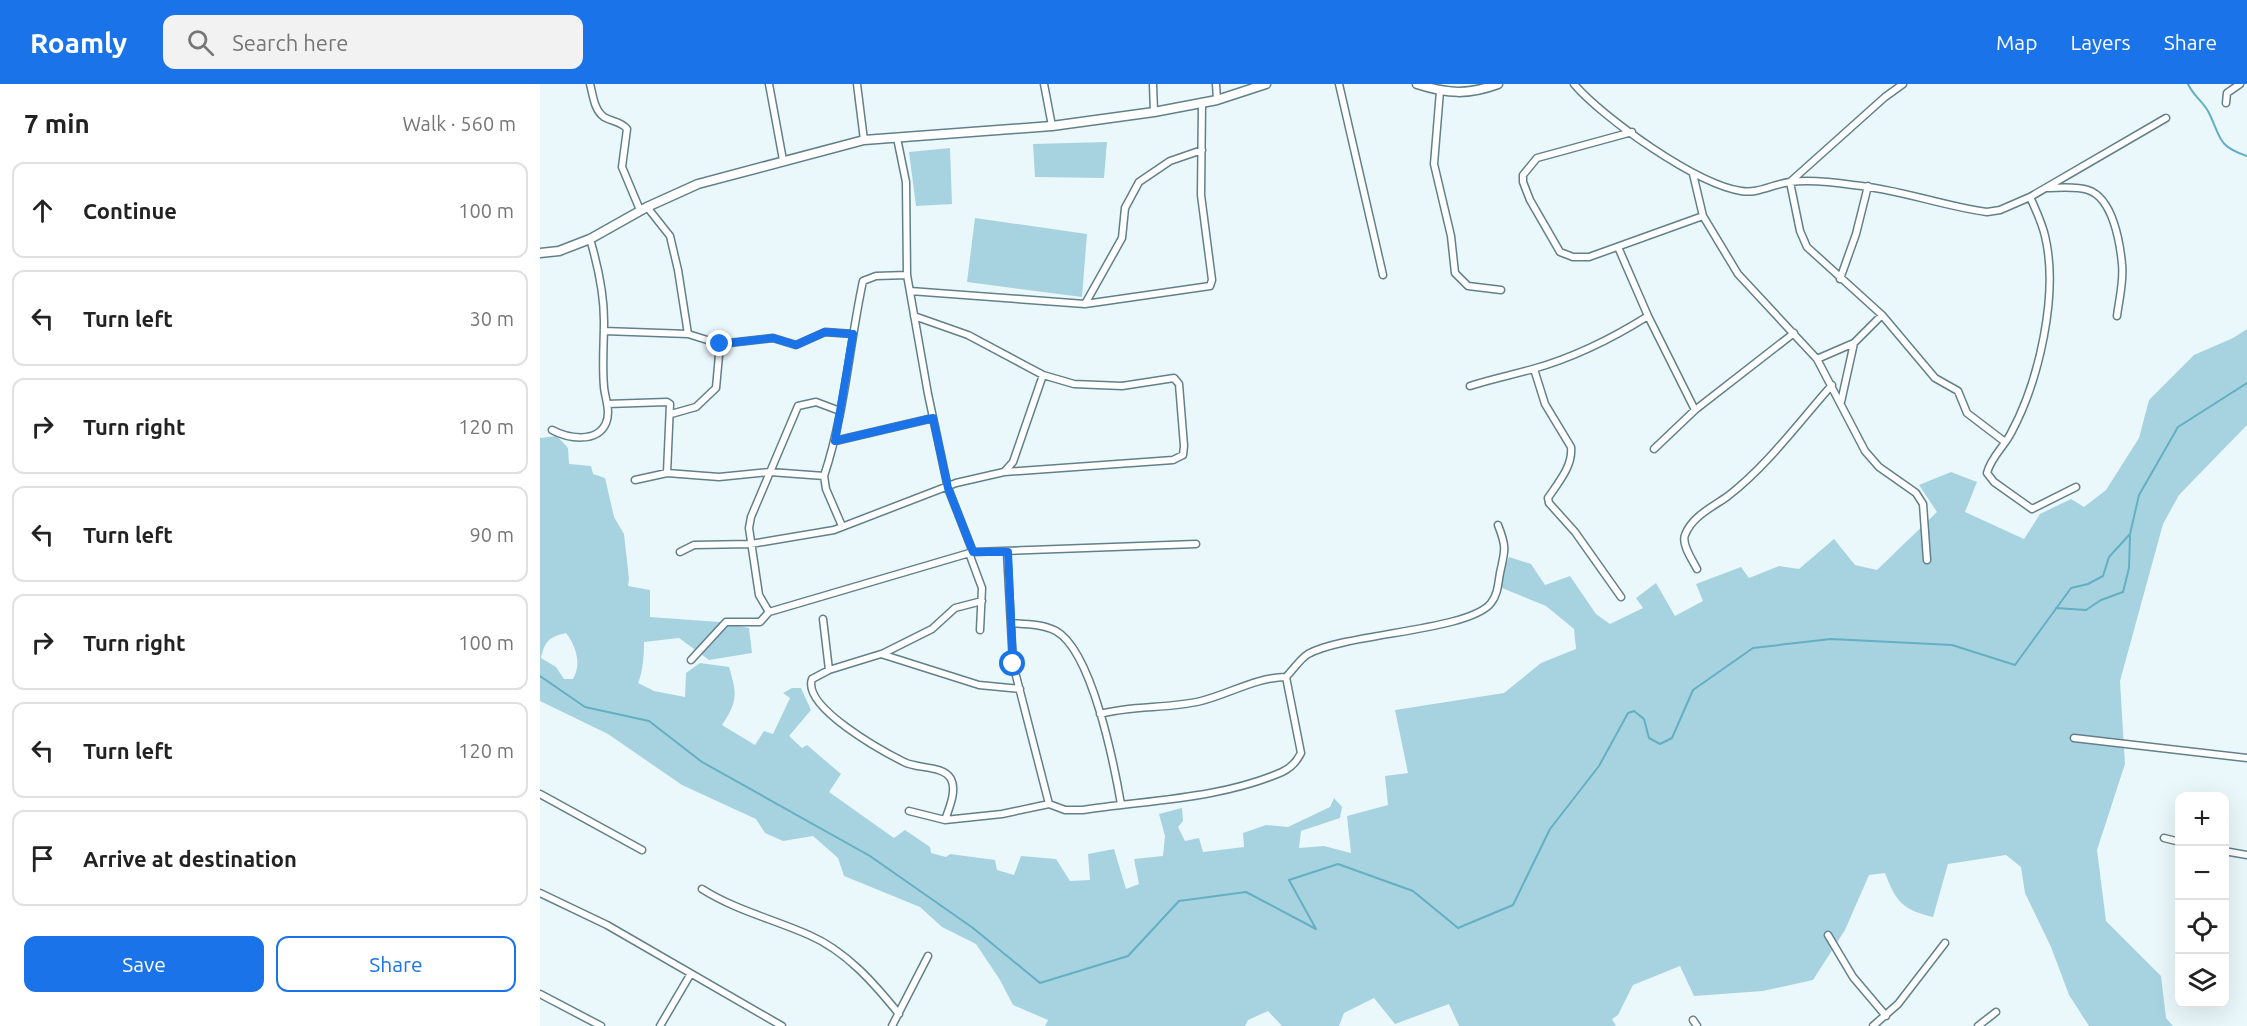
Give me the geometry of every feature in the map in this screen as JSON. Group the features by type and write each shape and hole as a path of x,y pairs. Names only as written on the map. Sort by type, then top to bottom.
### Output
{"street":[{"path":"590,84 597,108 603,116 627,129 622,167 643,208 670,236 688,334"},
{"path":"769,84 783,160"},
{"path":"857,84 864,140"},
{"path":"1044,84 1052,126"},
{"path":"1153,84 1154,112"},
{"path":"1216,84 1218,100"},
{"path":"540,253 559,251 590,239 643,208 698,184 864,140 1052,126 1154,112 1218,100 1266,84"},
{"path":"1339,84 1383,275"},
{"path":"1417,84 1440,92 1475,92 1498,84"},
{"path":"1574,84 1587,99 1693,174 1742,191 1759,191 1790,182 1823,181 1868,186 1987,212 2000,210 2030,197 2166,118"},
{"path":"1790,182 1885,97 1903,84"},
{"path":"2226,103 2227,93 2240,84"},
{"path":"1440,92 1434,164 1451,236 1455,273 1468,286 1501,291"},
{"path":"910,291 1085,304 1210,286 1212,280 1202,195 1202,103"},
{"path":"1632,132 1537,158 1523,175 1523,182 1530,200 1560,252 1581,258 1703,216"},
{"path":"897,138 906,182 907,275 948,488 978,572 982,601 980,630"},
{"path":"1085,304 1122,238 1125,208 1139,182 1170,161 1202,150"},
{"path":"1693,174 1703,216 1738,274 1817,359 1865,451 1879,467 1916,493 1923,504 1927,560"},
{"path":"1790,182 1802,238 1808,247 1840,279 1882,315 1935,378 1958,391 1967,413 2005,442"},
{"path":"1840,279 1856,234 1868,186"},
{"path":"2045,188 2088,190 2098,196 2105,206 2113,222 2122,266 2117,316"},
{"path":"2030,197 2045,235 2050,270 2047,315 2026,397 2005,442 1987,472 1994,482 2026,507 2040,506 2076,488"},
{"path":"552,430 573,439 582,438 600,430 605,425 607,404 603,385 603,295 590,239"},
{"path":"1618,247 1648,316 1695,410"},
{"path":"842,526 826,489 824,477 835,441 863,281 876,276 907,275"},
{"path":"1817,359 1854,343 1882,315"},
{"path":"680,552 694,545 751,544 825,532 878,510 1004,472 1173,460 1183,454 1182,395 1179,384 1174,378 1122,386 1074,384 1043,375 968,335 914,316"},
{"path":"1470,386 1502,375 1534,369 1610,337 1648,316"},
{"path":"604,331 688,334 720,344 773,338 796,345 825,332 853,334"},
{"path":"1654,449 1695,410 1794,333"},
{"path":"1841,402 1854,343"},
{"path":"671,414 696,408 717,388 720,344"},
{"path":"1534,369 1545,404 1571,447 1572,455 1568,467 1548,498 1549,503 1575,532 1621,597"},
{"path":"1004,472 1013,462 1043,375"},
{"path":"1697,569 1683,540 1685,534 1703,512 1728,496 1755,472 1832,385"},
{"path":"607,404 667,402 670,404 667,473"},
{"path":"769,612 759,595 751,544 751,517 798,406 816,402 840,411"},
{"path":"835,441 933,418"},
{"path":"635,480 667,473 719,477 770,472 824,477"},
{"path":"1100,714 1128,707 1178,705 1202,701 1268,679 1286,677 1306,655 1325,647 1420,628 1482,611 1491,603 1498,591 1506,556 1506,545 1498,525"},
{"path":"691,660 726,622 760,622 769,612 971,553 1196,544"},
{"path":"1008,552 1013,664 1049,804"},
{"path":"945,820 953,789 952,781 946,774 906,763 823,710 810,684 812,679 829,670 881,654 932,629 955,608 982,601"},
{"path":"823,619 829,670"},
{"path":"1011,623 1047,627 1058,632 1084,667 1100,714 1121,804"},
{"path":"881,654 980,685 1020,689"},
{"path":"909,811 945,820 1002,814 1049,804 1074,810 1217,792 1284,772 1296,762 1301,753 1286,677"},
{"path":"2074,738 2247,758"},
{"path":"540,794 642,850"},
{"path":"2164,838 2175,841"},
{"path":"2229,852 2247,855"},
{"path":"702,889 724,902 811,935 846,957 876,985 899,1014"},
{"path":"541,897 607,925 690,975 782,1026"},
{"path":"1828,935 1853,977 1886,1016"},
{"path":"1873,1026 1898,1004 1945,943"},
{"path":"892,1026 928,956"},
{"path":"660,1026 690,975"},
{"path":"540,994 592,1024 601,1026"},
{"path":"1978,1026 1996,1012"},
{"path":"1693,1020 1697,1026"}],"shaded area":[{"path":"1107,142 1104,178 1035,177 1033,144"},
{"path":"950,148 952,204 916,206 909,152"},
{"path":"975,218 1087,234 1082,297 967,282"},
{"path":"2247,329 2247,425 2179,495 2163,524 2120,681 2125,764 2097,850 2106,921 2161,976 2166,1018 2173,1026 2089,1026 2069,995 2051,947 2025,893 2021,867 2006,855 1948,864 1933,917 1914,911 1902,903 1893,891 1885,873 1869,875 1845,930 1813,980 1763,991 1694,996 1680,966 1633,985 1618,1015 1612,1019 1616,1026 1459,1026 1449,1004 1395,1024 1374,998 1344,1013 1339,1026 1282,1026 1268,1011 1248,1020 1245,1026 1045,1026 1048,1020 1013,1005 1000,980 976,944 942,927 920,907 844,876 838,858 813,836 783,841 765,833 756,819 682,785 608,734 540,701 540,438 557,436 568,448 569,464 591,466 593,474 605,478 614,517 624,534 628,586 650,590 650,617 719,622 749,628 752,653 709,660 679,638 644,642 638,683 654,691 685,697 686,673 700,663 729,667 735,691 731,710 722,725 755,745 764,731 773,734 790,698 783,693 792,688 801,688 811,710 789,736 802,748 807,745 841,774 829,792 894,838 905,830 930,847 931,853 946,857 950,854 995,860 997,870 1014,875 1021,856 1056,859 1070,881 1090,880 1088,854 1114,849 1126,889 1139,884 1134,859 1163,856 1165,836 1159,814 1182,808 1183,821 1178,827 1185,841 1199,838 1203,852 1244,847 1243,833 1266,825 1288,827 1330,807 1334,798 1342,807 1340,818 1301,831 1299,848 1324,846 1351,853 1347,816 1388,805 1385,776 1408,773 1395,710 1504,693 1541,663 1576,649 1574,629 1546,606 1502,588 1502,575 1509,557 1531,564 1545,585 1570,576 1596,614 1610,624 1643,608 1636,598 1656,583 1675,616 1703,601 1696,584 1741,567 1749,578 1779,566 1799,569 1834,539 1855,565 1877,570 1937,512 1919,485 1951,472 1977,482 1965,512 2024,539 2040,514 2071,499 2084,507 2106,490 2139,438 2149,400 2194,355 2233,338","holes":["566,633 577,655 577,667 573,679 564,679 556,667 541,658 544,647 552,638"]}],"waterway":[{"path":"2188,84 2208,111 2224,144 2247,156"},
{"path":"540,676 585,707 649,721 702,762 870,856 973,928 1040,983 1128,956 1179,901 1246,892 1316,929 1289,880 1338,864 1413,891 1458,928 1513,905 1550,829 1599,766 1628,713 1634,711 1644,719 1649,738 1660,744 1672,738 1693,690 1753,648 1831,639 1952,645 2015,665 2071,588 2088,584 2103,576 2109,557 2130,534 2139,495 2178,427 2247,383"},
{"path":"2056,608 2086,610 2101,600 2123,592 2129,568 2130,535"}],"route":[{"path":"720,344 773,338 796,345 825,332 853,334 846,390 835,441 933,418 948,488 973,552 1008,552 1013,664"}]}
